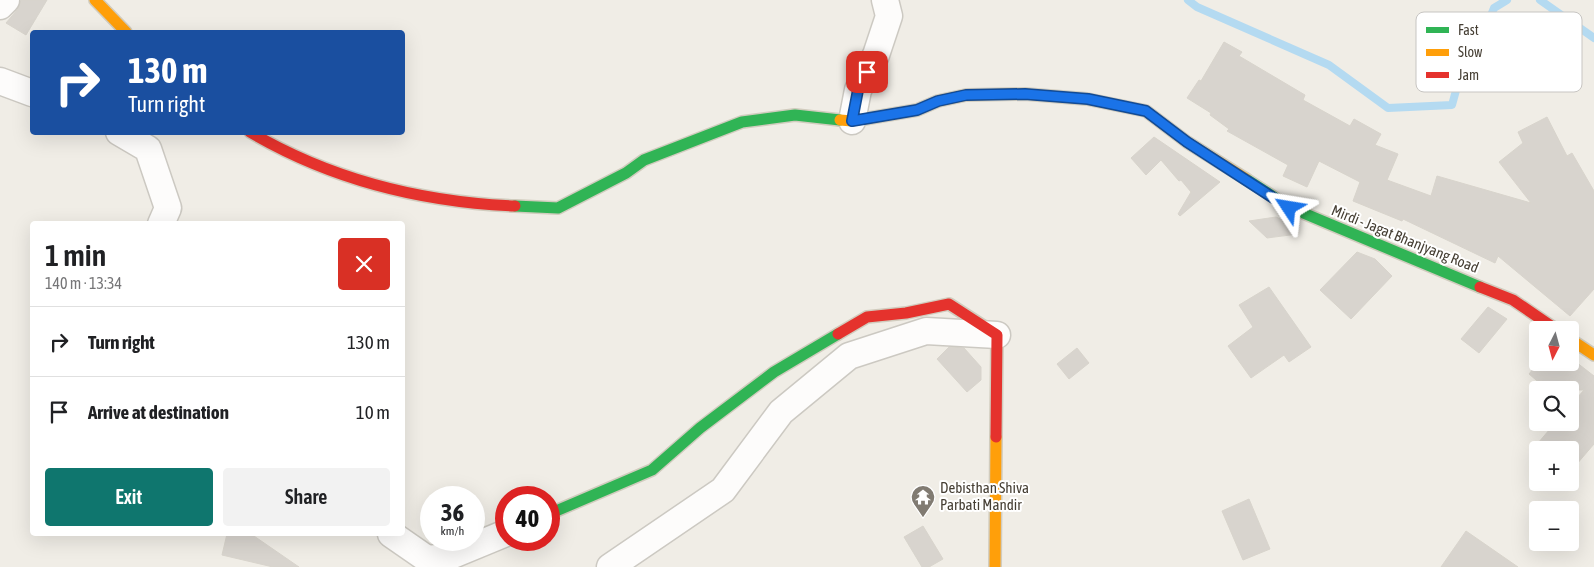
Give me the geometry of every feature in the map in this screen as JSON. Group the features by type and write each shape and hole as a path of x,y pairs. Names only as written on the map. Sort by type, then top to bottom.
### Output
{"street":[{"path":"0,6 6,0"},
{"path":"95,0 124,30"},
{"path":"852,121 858,90 876,55 889,16 885,0"},
{"path":"0,81 30,92"},
{"name":"Mirdi - Jagat Bhanjyang Road","path":"255,135 286,153 361,181 404,193 487,204 558,208 626,173 644,160 742,122 795,115 852,121 917,110 938,101 966,95 1025,94 1088,99 1146,111 1187,142 1289,208 1513,300 1544,321"},
{"path":"125,135 148,149 168,208 162,221"},
{"path":"560,509 652,470 700,428 774,372 866,317 906,313 949,304 997,335"},
{"path":"610,567 722,490 781,412 849,356 926,331 997,335"},
{"path":"995,567 997,335"},
{"path":"1579,345 1594,355"},
{"path":"394,536 427,559 448,557 495,538"}],"building":[{"path":"21,0 47,0 26,35 6,23 17,10"},
{"path":"1224,42 1242,52 1239,56 1305,95 1303,100 1350,126 1354,119 1381,134 1375,145 1398,154 1387,180 1431,196 1437,176 1531,203 1499,162 1523,143 1518,132 1547,117 1567,156 1572,153 1594,191 1594,289 1570,316 1498,256 1495,263 1403,219 1402,221 1353,201 1360,182 1319,161 1307,187 1283,176 1288,165 1227,131 1229,129 1210,115 1211,113 1187,98 1199,80 1201,81"},
{"path":"1154,137 1220,182 1180,216 1178,214 1191,192 1181,180 1179,181 1161,160 1146,175 1131,158"},
{"path":"1276,217 1297,227 1298,234 1267,238 1249,221"},
{"path":"1357,252 1375,259 1392,276 1351,319 1320,290"},
{"path":"1269,287 1311,347 1289,362 1284,355 1251,378 1228,346 1253,327 1239,305"},
{"path":"1488,307 1507,319 1479,353 1461,339"},
{"path":"949,347 964,348 981,367 981,380 967,392 937,359"},
{"path":"1077,348 1089,363 1069,379 1057,364"},
{"path":"1579,364 1594,376 1594,444 1579,462 1579,441 1540,441 1548,431 1579,431 1579,396 1584,390 1579,390 1579,381 1537,381 1529,374 1532,371 1579,371"},
{"path":"1249,499 1270,549 1243,560 1222,511"},
{"path":"923,526 943,559 929,567 922,567 904,537"},
{"path":"1466,531 1518,567 1441,567"},
{"path":"227,536 254,536 299,567 273,567 222,555"}],"waterway":[{"path":"1188,0 1197,7 1329,65 1388,108 1452,105 1456,92"},
{"path":"1492,12 1494,8 1507,0"},
{"path":"1540,0 1557,12"},
{"path":"1582,30 1594,38"}],"traffic: fast":[{"path":"515,206 558,208 626,173 644,160 742,122 795,115 840,120"},
{"path":"1246,179 1289,207 1480,287"},
{"path":"560,509 652,470 700,428 774,372 838,334"}],"traffic: slow":[{"path":"95,0 124,30"},
{"path":"840,120 852,121 917,110 938,101 966,95 1025,94 1087,99 1146,111 1187,142 1246,179"},
{"path":"1579,345 1594,355"},
{"path":"995,567 996,437"}],"traffic: jam":[{"path":"255,135 312,163 378,185 446,199 480,204 515,206"},
{"path":"1480,287 1513,300 1544,321"},
{"path":"838,334 867,317 906,313 949,304 997,335 996,437"}],"place":[{"name":"Debisthan Shiva Parbati Mandir","path":"923,518"}],"route":[{"path":"867,72 858,90 852,121 917,110 938,101 966,95 1025,94 1088,99 1146,111 1187,142 1289,208"}]}
